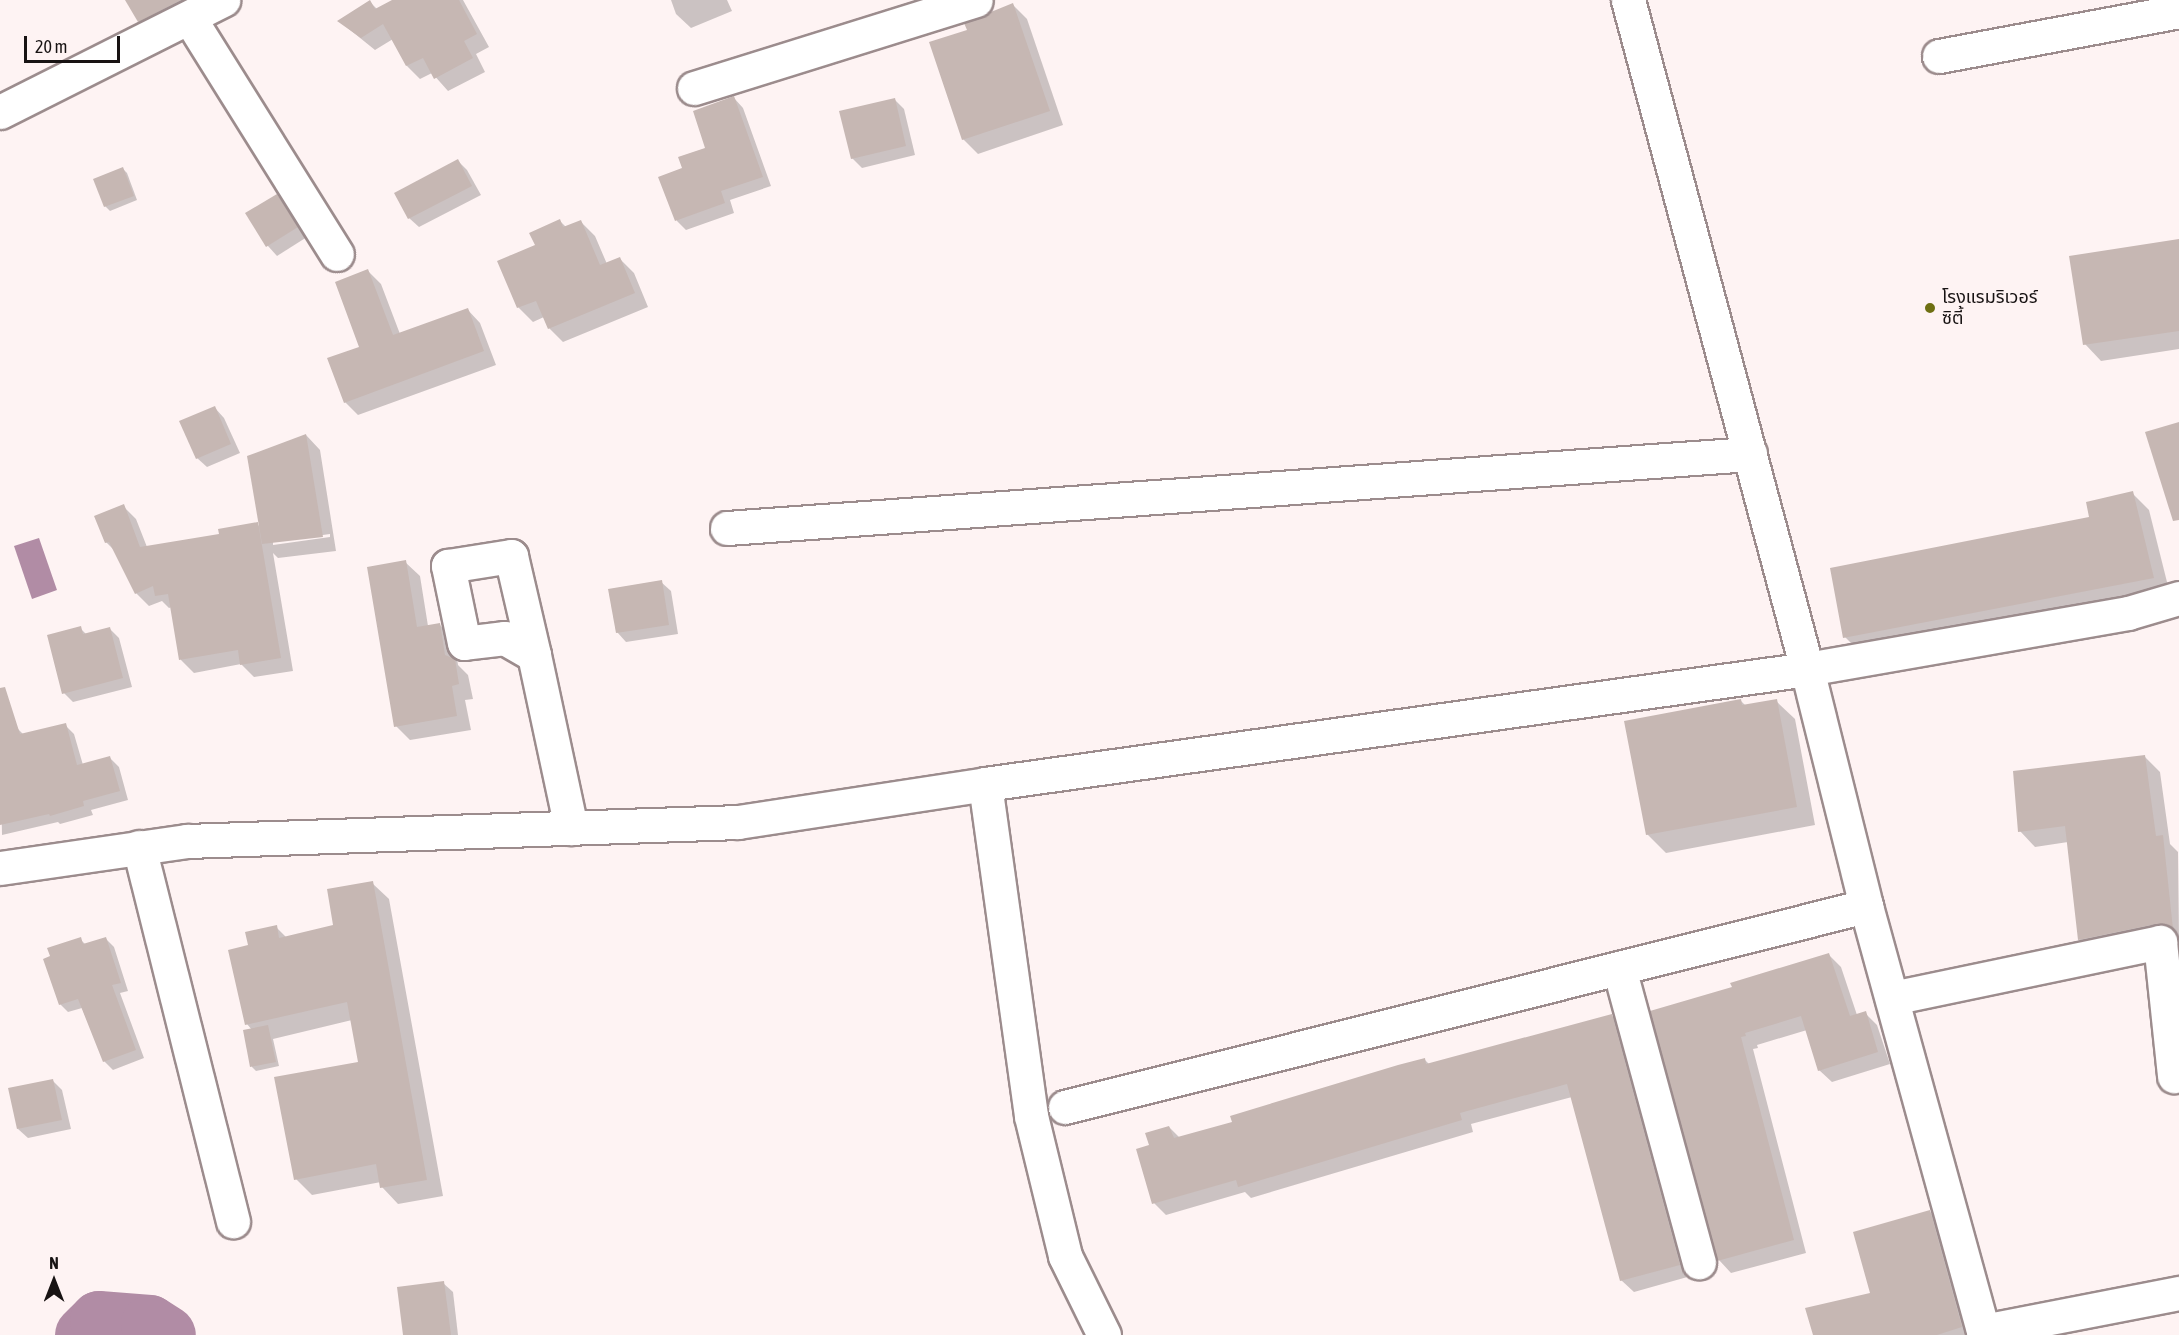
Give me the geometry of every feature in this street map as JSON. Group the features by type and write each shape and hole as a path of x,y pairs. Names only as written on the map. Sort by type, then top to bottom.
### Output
{"street":[{"path":"0,112 190,19 223,0"},
{"path":"694,88 976,0"},
{"path":"1629,0 1807,669 1866,906 1983,1333 2179,1293"},
{"path":"1939,56 2179,11"},
{"path":"190,19 337,254"},
{"path":"728,528 1750,454"},
{"path":"0,868 187,841 738,822 985,784 1807,669 2128,613 2179,598"},
{"path":"534,655 571,828"},
{"path":"985,784 1031,1116 1065,1256 1104,1335"},
{"path":"139,847 233,1221"},
{"path":"1065,1107 1866,906"},
{"path":"1892,998 2160,942 2174,1076"},
{"path":"1619,968 1699,1262"}],"shaded area":[{"path":"39,538 57,590 32,599 14,546"}],"building":[{"path":"125,0 181,0 138,22"},
{"path":"370,0 375,9 392,0 459,0 477,34 464,41 473,58 434,79 423,58 406,66 383,24 361,38 337,21"},
{"path":"1013,3 1050,111 962,140 929,42 967,30 964,23"},
{"path":"734,96 763,177 721,191 725,203 675,221 658,177 682,168 678,157 705,148 693,111"},
{"path":"895,98 906,146 851,159 839,111"},
{"path":"458,159 472,186 408,219 394,193"},
{"path":"123,167 134,196 104,207 93,179"},
{"path":"277,194 298,227 266,247 245,213"},
{"path":"560,219 563,227 581,220 600,265 620,257 635,293 548,329 536,301 517,308 497,261 535,245 529,233"},
{"path":"2179,239 2179,331 2083,345 2069,256"},
{"path":"368,269 393,335 468,308 484,351 344,403 327,358 359,347 335,282"},
{"path":"215,406 231,444 196,459 179,421"},
{"path":"2179,422 2179,520 2173,521 2145,432"},
{"path":"306,434 323,537 262,544 247,456"},
{"path":"2133,491 2154,578 1843,638 1830,568 2089,517 2086,502"},
{"path":"124,504 140,547 219,534 218,529 258,522 281,658 240,665 238,650 179,660 168,594 155,596 153,586 135,594 109,542 105,543 94,516"},
{"path":"406,560 417,627 440,623 445,655 455,659 459,684 452,686 457,716 394,727 367,567"},
{"path":"662,580 669,625 616,633 608,589"},
{"path":"81,626 83,634 110,627 123,678 62,694 47,635"},
{"path":"5,687 20,734 66,723 77,765 110,756 120,791 83,801 84,806 50,816 49,814 0,825 0,688"},
{"path":"1741,699 1742,705 1777,699 1797,807 1646,835 1624,721"},
{"path":"2145,755 2156,836 2163,835 2173,929 2166,924 2156,924 2078,940 2065,826 2018,832 2013,771"},
{"path":"373,881 427,1180 380,1188 376,1164 294,1180 274,1077 358,1062 347,1002 245,1025 228,950 248,945 245,932 277,925 279,938 333,925 327,889"},
{"path":"81,937 83,944 106,937 121,983 112,985 136,1050 103,1062 78,999 59,1005 43,959 50,956 47,948"},
{"path":"1829,953 1850,1016 1866,1011 1878,1052 1818,1071 1801,1016 1745,1033 1746,1036 1741,1037 1794,1240 1717,1261 1650,1011 1732,987 1730,983"},
{"path":"1612,1014 1680,1265 1620,1281 1567,1084 1460,1113 1462,1120 1238,1187 1236,1180 1152,1204 1136,1149 1149,1145 1145,1133 1169,1126 1174,1138 1232,1122 1230,1116 1398,1065 1425,1058 1426,1064"},
{"path":"268,1025 276,1062 250,1067 243,1030"},
{"path":"53,1079 62,1120 17,1129 8,1088"},
{"path":"1930,1210 1962,1327 1937,1335 1813,1335 1805,1308 1870,1293 1853,1232"},
{"path":"444,1281 451,1335 403,1335 397,1287"}],"waterway":[{"path":"84,1335 99,1320 150,1324 167,1335"}],"place":[{"name":"โรงแรมริเวอร์ ซิตี้","path":"1930,308"}]}
